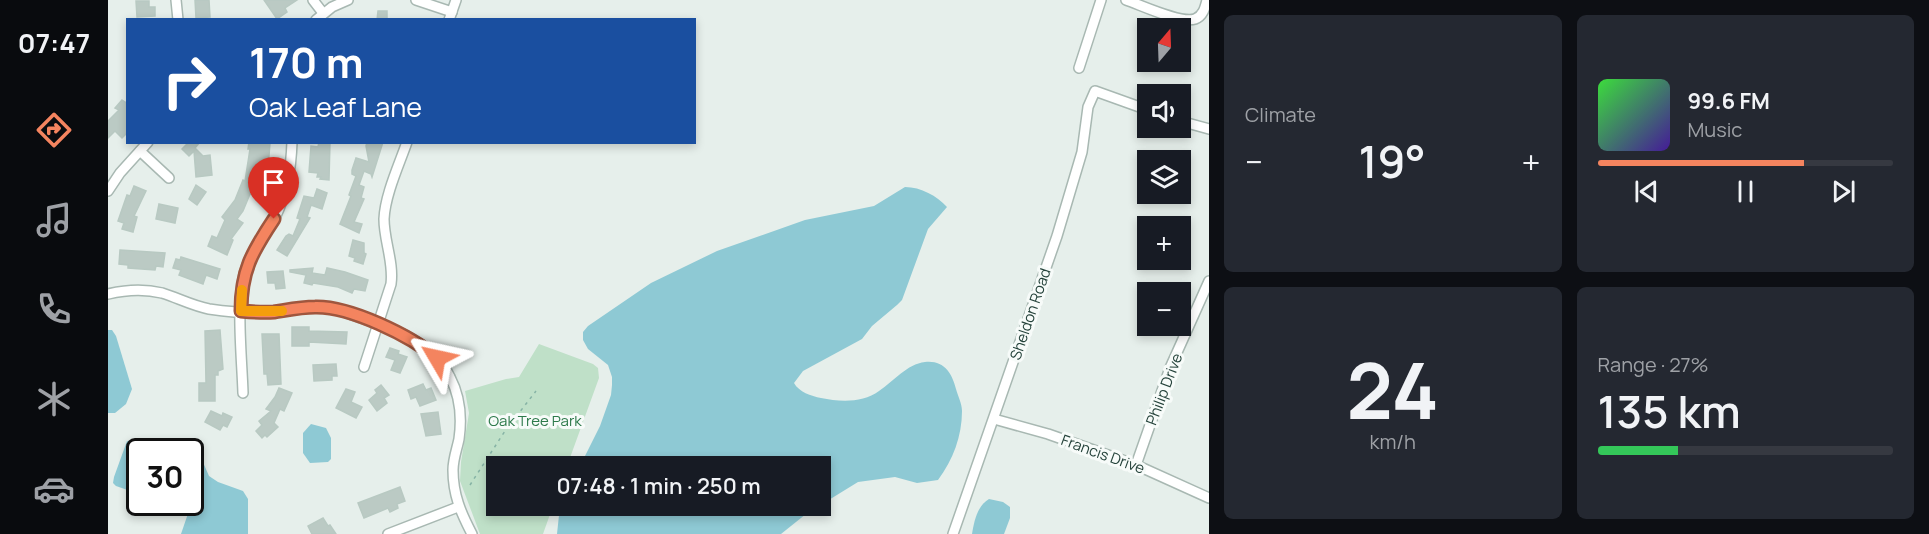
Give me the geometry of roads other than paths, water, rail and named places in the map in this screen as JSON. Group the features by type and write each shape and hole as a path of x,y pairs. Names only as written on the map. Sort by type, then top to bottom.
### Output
{"street":[{"path":"176,0 178,18"},
{"path":"313,0 320,16 332,7 348,0"},
{"path":"416,0 450,16 456,0"},
{"path":"1079,68 1101,0"},
{"path":"1126,0 1186,21 1197,19 1204,12 1207,0"},
{"name":"Sheldon Road","path":"952,534 1057,236 1082,152 1088,107 1095,91 1137,106"},
{"path":"1191,124 1209,129"},
{"path":"108,191 112,183 146,144"},
{"path":"243,393 242,285 249,260 274,219 288,184 292,144"},
{"path":"364,367 392,274 385,230 385,210 406,144"},
{"path":"140,151 169,178"},
{"name":"Philip Drive","path":"1136,465 1170,368 1209,281"},
{"path":"108,294 137,290 161,293 207,308 241,311 271,312 316,307 328,308 378,324 423,346 437,358 450,376 456,393 461,416 453,467 454,490 458,507 472,534"},
{"name":"Francis Drive","path":"994,419 1048,434 1136,465 1209,498"},
{"path":"388,534 458,507"}],"water":[{"path":"905,187 923,190 934,196 947,207 928,229 902,300 872,326 862,339 803,371 794,383 809,395 836,400 859,400 873,395 918,363 937,363 949,373 961,403 962,420 952,456 938,480 917,483 895,477 858,482 831,498 831,456 585,456 600,426 611,395 612,377 608,365 588,349 583,340 583,332 588,326 651,283 717,251 805,220 874,206"},
{"path":"108,330 112,330 116,336 132,389 126,404 115,413 108,413"},
{"path":"311,424 326,428 331,438 331,459 328,462 310,463 303,453 303,433"},
{"path":"126,444 126,489 113,483"},
{"path":"204,465 209,476 218,482 243,491 248,499 248,534 181,534 187,516 204,516"},
{"path":"989,499 1003,502 1010,507 1010,518 1004,534 972,534 979,510"},
{"path":"559,516 804,516 781,534 557,534"}],"park label":[{"name":"Oak Tree Park","path":"535,420"}]}
